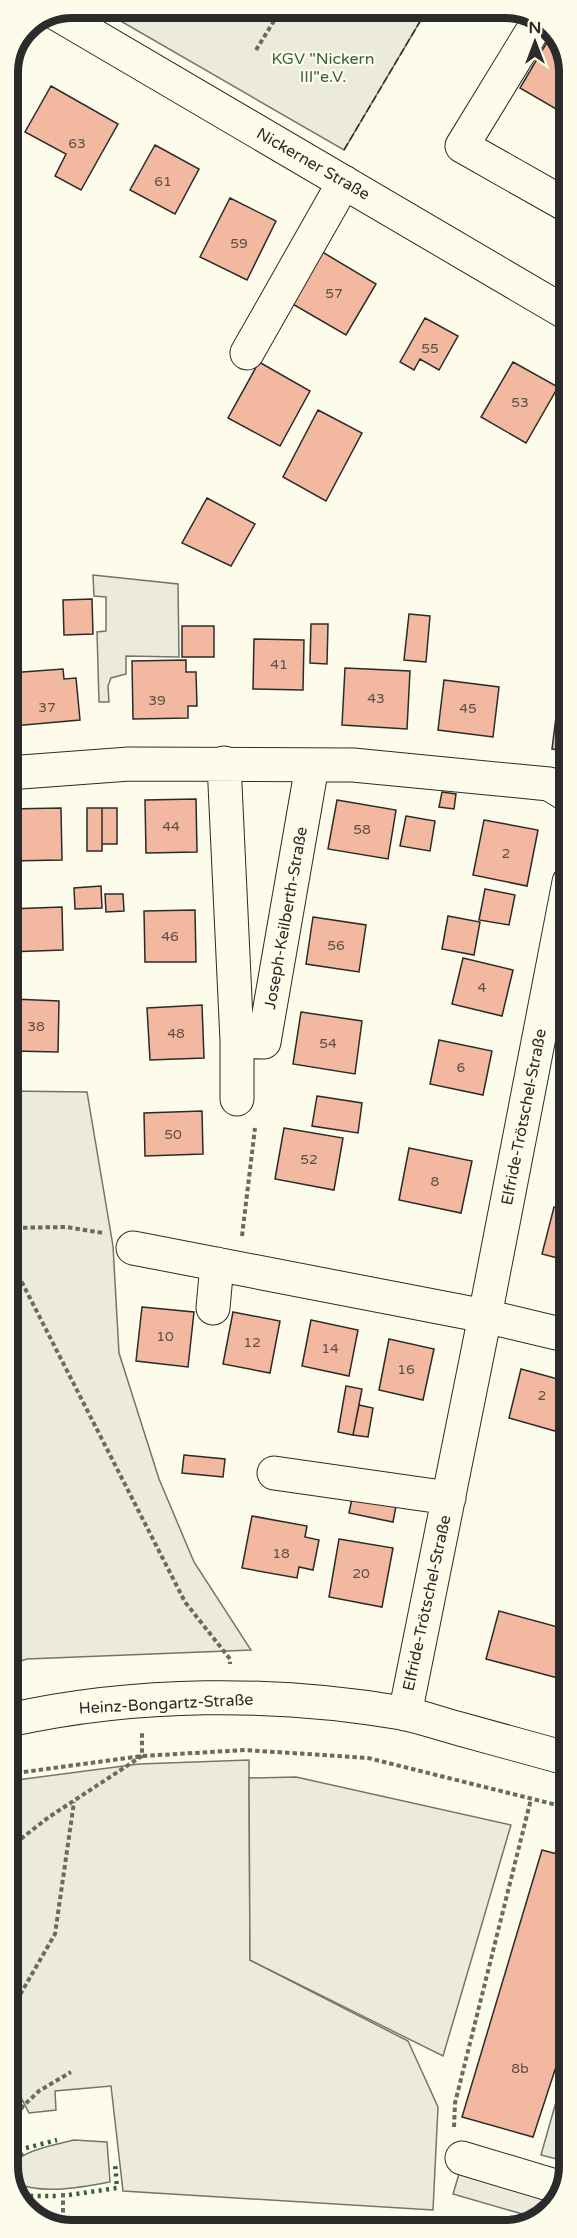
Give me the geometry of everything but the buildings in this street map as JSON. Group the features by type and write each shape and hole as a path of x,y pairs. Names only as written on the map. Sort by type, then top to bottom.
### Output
{"street":[{"name":"Nickerner Straße","path":"65,19 559,309"},
{"path":"535,27 462,146 559,201"},
{"path":"248,352 344,182"},
{"path":"224,763 237,1041 247,1111"},
{"path":"18,772 129,764 353,765 549,784 559,790"},
{"name":"Joseph-Keilberth-Straße","path":"237,1041 264,1042 312,766"},
{"name":"Elfride-Trötschel-Straße","path":"405,1714 559,931"},
{"path":"133,1248 485,1316 559,1334"},
{"path":"213,1308 228,1265"},
{"path":"274,1473 448,1498"},
{"name":"Heinz-Bongartz-Straße","path":"18,1718 46,1712 142,1702 233,1698 325,1702 405,1714 559,1756"},
{"path":"465,2159 555,2186"}],"path":[{"path":"256,50 276,18"},
{"path":"228,1265 247,1111"},
{"path":"18,1228 66,1227 129,1238 133,1248"},
{"path":"18,1275 185,1602 230,1659"},
{"path":"142,1702 142,1755"},
{"path":"18,1773 142,1755 245,1750 368,1758 559,1806"},
{"path":"18,1842 142,1755"},
{"path":"465,2159 466,2140 454,2129 455,2103 531,1799"},
{"path":"18,1998 55,1934 74,1802"},
{"path":"18,2114 39,2091 71,2072"},
{"path":"18,2096 23,2106"},
{"path":"18,2151 23,2156"},
{"path":"63,2193 63,2219"}],"green space":[{"name":"KGV \"Nickern III\"e.V.","path":"115,18 422,18 344,150"},
{"path":"93,575 178,584 179,657 126,656 126,674 111,678 108,686 109,702 99,702 97,632 106,631 106,597 94,596"},
{"path":"18,1091 87,1092 113,1246 119,1353 159,1479 194,1562 251,1650 27,1659 18,1662"},
{"path":"249,1760 250,1960 408,2041 438,2107 433,2210 123,2191 111,2086 55,2091 56,2110 29,2113 18,2092 18,1780 139,1764"},
{"path":"559,2091 559,2160 541,2155"},
{"path":"74,2140 107,2142 110,2182 48,2189 22,2186 18,2159 39,2149"}],"shaded area":[{"path":"296,1777 511,1825 443,2056 250,1960 249,1778"},
{"path":"459,2174 548,2199 541,2207 527,2215 453,2194"}],"hedge":[{"path":"26,2148 57,2140"},
{"path":"69,2195 117,2188 115,2163"},
{"path":"26,2194 58,2196"}],"fence":[{"path":"344,150 422,18"}]}
